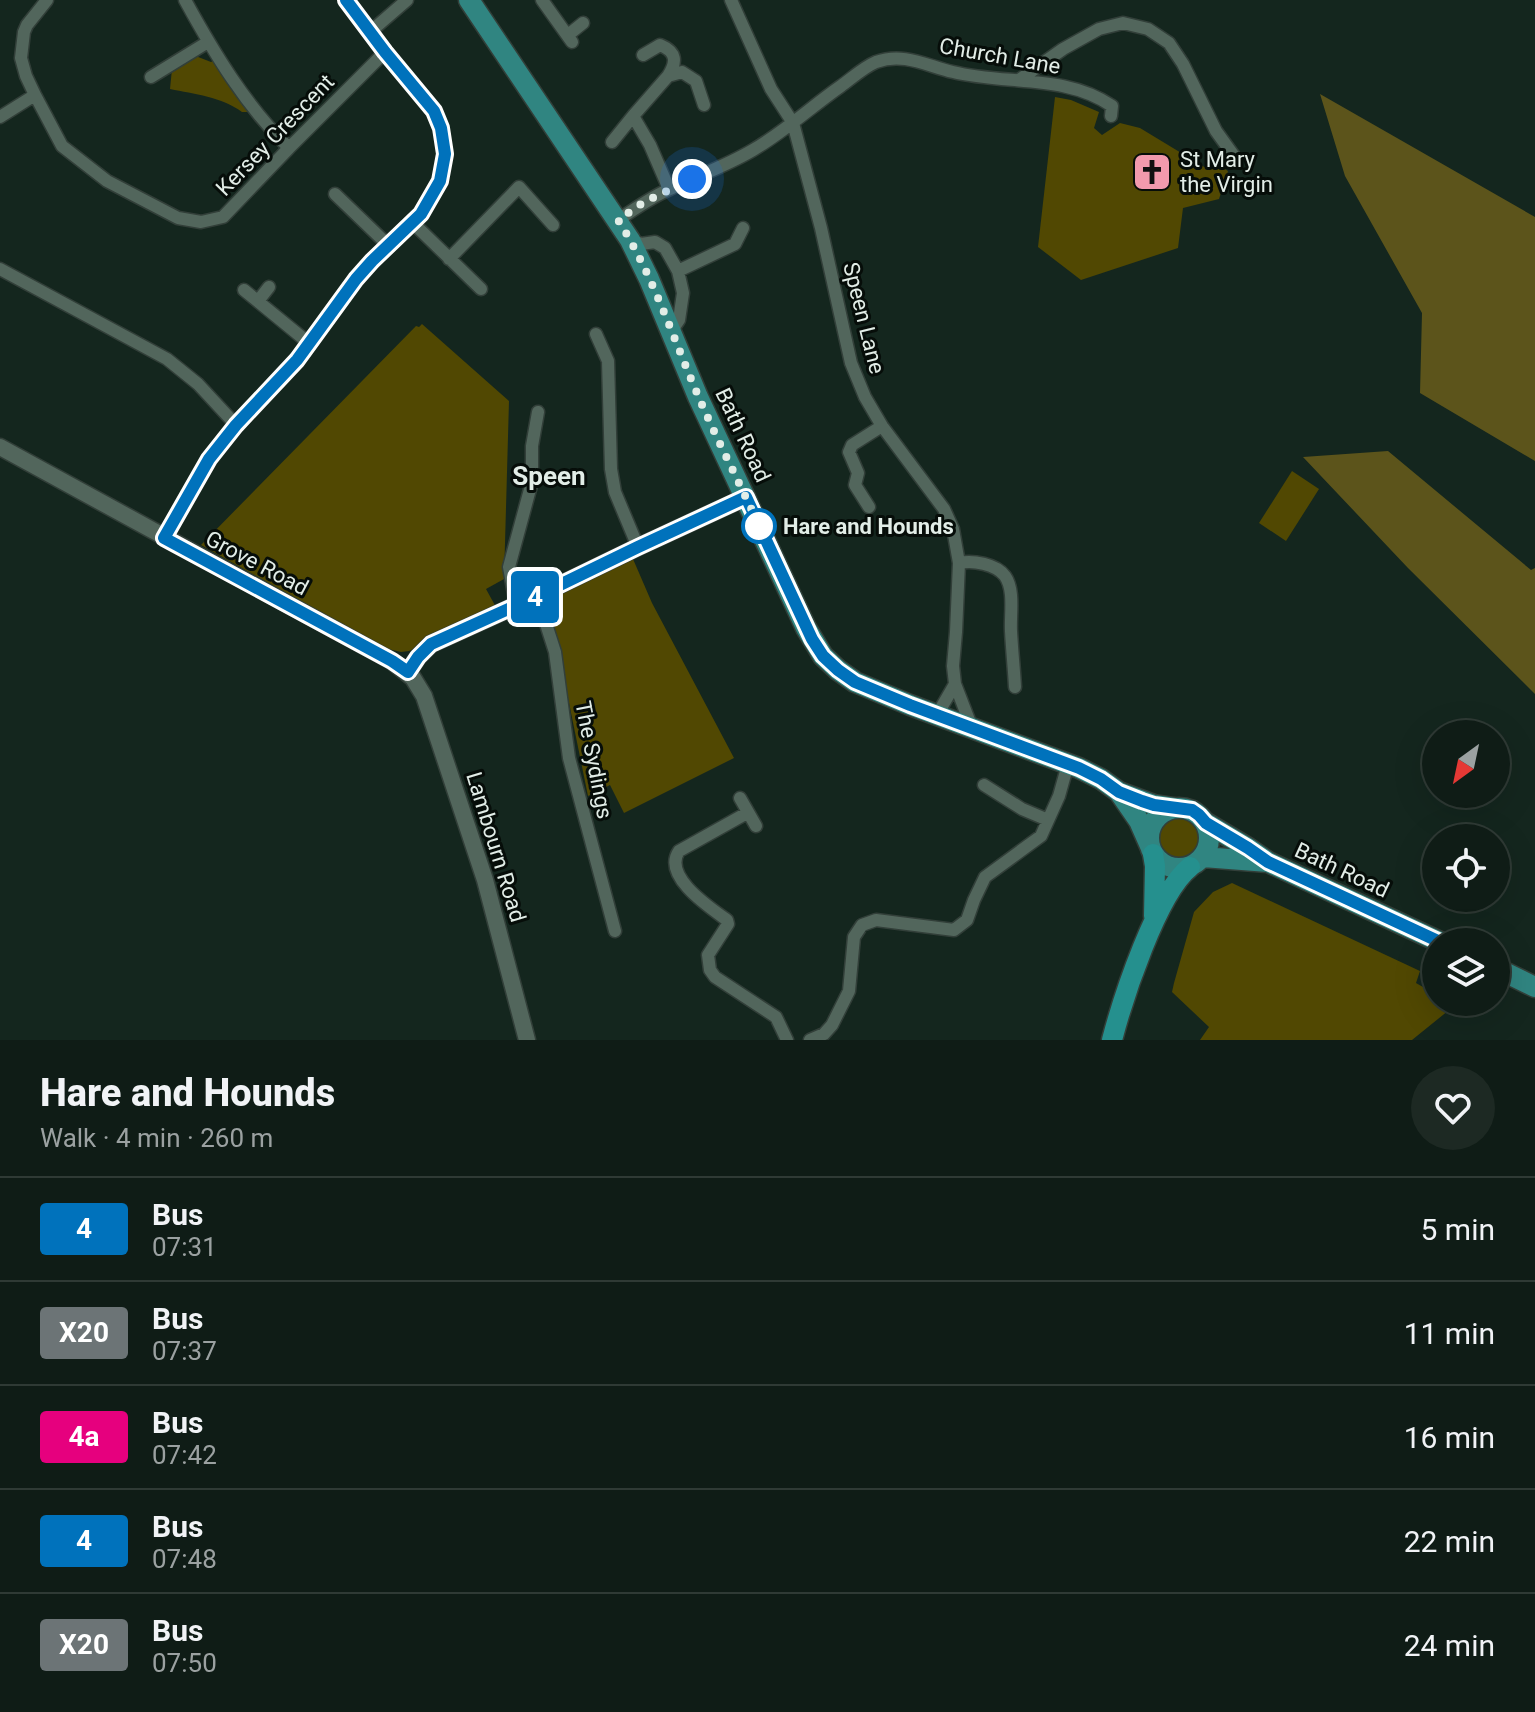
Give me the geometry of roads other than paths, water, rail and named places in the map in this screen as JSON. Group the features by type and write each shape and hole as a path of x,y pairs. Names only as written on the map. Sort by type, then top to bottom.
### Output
{"highway":[{"path":"1151,850 1155,866 1154,920"},
{"path":"1112,1040 1154,920 1174,884 1196,862"}],"main road":[{"name":"Bath Road","path":"474,2 630,240 698,397 812,639 823,656 855,682 1068,764 1101,779 1119,792 1154,805 1174,808"},
{"name":"Bath Road","path":"1119,792 1139,821 1151,850"},
{"path":"1174,808 1192,810 1199,815 1206,823 1210,839 1196,862 1177,868 1160,862 1151,850 1149,832 1163,812 1174,808"},
{"name":"Bath Road","path":"1206,823 1268,862 1422,934"},
{"name":"Bath Road","path":"1196,862 1268,862"},
{"path":"1510,975 1532,986"}],"street":[{"name":"Kersey Crescent","path":"47,0 27,25 21,58 35,95 62,146 107,181 178,218 201,222 223,217 385,52"},
{"path":"185,0 208,42 264,123 289,148"},
{"path":"164,538 199,474 236,425 310,344 356,279 413,223 440,181 444,140 434,111 346,0"},
{"path":"370,32 407,0"},
{"path":"542,0 570,38 583,23"},
{"name":"Speen Lane","path":"731,0 771,89 793,123 821,228 851,363 865,397 882,426 944,509 953,529 959,563 953,666 955,684 972,729"},
{"path":"1019,80 1063,49 1099,29 1123,23 1148,29 1169,43 1183,64 1216,131 1234,156"},
{"path":"151,77 208,42"},
{"path":"612,142 674,66 674,56 660,45 643,55"},
{"name":"Church Lane","path":"618,220 644,202 741,156 793,123 875,63 890,59 914,60 954,72 1076,89 1112,106 1111,116"},
{"path":"668,76 682,72 696,81 704,105"},
{"path":"0,117 35,95"},
{"path":"633,116 650,145 669,189"},
{"path":"449,259 519,187 553,225"},
{"path":"335,194 388,245"},
{"path":"413,223 481,289"},
{"path":"678,271 735,244 743,228"},
{"path":"630,240 641,244 655,242 665,248 678,271 683,293 679,320 671,332"},
{"path":"0,269 152,343 236,425"},
{"path":"258,301 269,287"},
{"path":"244,290 310,344"},
{"path":"596,334 614,358 611,469 615,492 638,547"},
{"path":"516,605 509,567 532,482 532,446 538,412"},
{"path":"869,507 855,485 858,473 849,452 852,445 882,426"},
{"name":"Grove Road","path":"0,447 408,672"},
{"path":"408,672 431,644 746,497"},
{"path":"959,563 970,561 1010,575 1015,687"},
{"name":"The Sydings","path":"537,596 555,652 569,758 615,931"},
{"name":"Lambourn Road","path":"408,672 424,696 460,800 485,880 527,1040"},
{"path":"937,715 955,684"},
{"path":"810,1040 824,1034 832,1025 849,991 854,937 862,925 876,920 954,930 967,920 985,877 1041,836 1059,796 1068,764"},
{"path":"984,785 1022,809 1048,820"},
{"path":"740,798 756,826"},
{"path":"747,813 679,851 675,857 676,867 699,900 727,920 728,924 708,955 710,970 715,977 776,1017 787,1040"}],"place":[{"name":"St Mary the Virgin","path":"1152,172"},
{"name":"Hare and Hounds","path":"759,526"}],"district":[{"name":"Speen","path":"549,476"}]}
